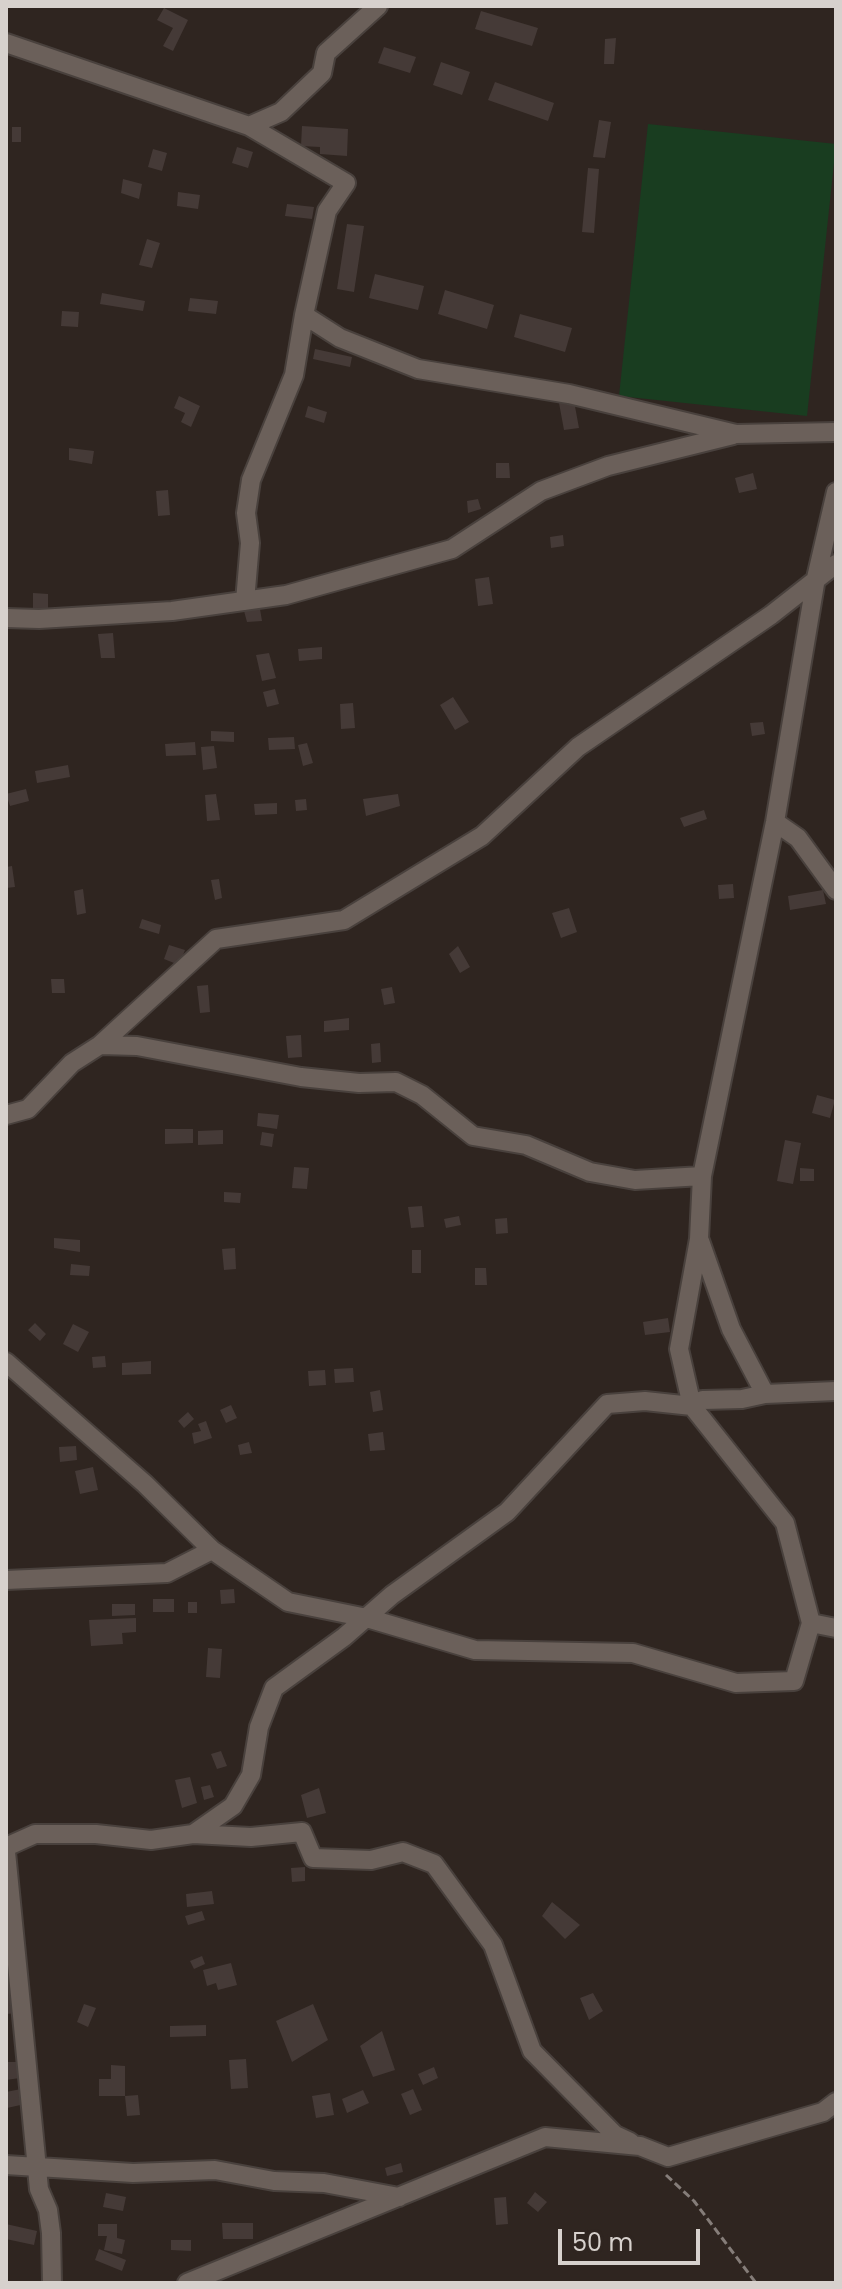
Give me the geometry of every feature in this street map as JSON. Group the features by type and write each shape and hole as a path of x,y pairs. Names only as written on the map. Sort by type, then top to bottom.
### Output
{"street":[{"path":"249,126 281,112 322,73 326,53 378,6"},
{"path":"6,43 249,126 346,183 327,211 294,375 251,480 246,513 250,543 245,601"},
{"path":"304,315 340,338 418,369 569,394 736,434"},
{"path":"6,618 172,611 286,595 452,549 541,491 608,466 736,434 836,432"},
{"path":"6,1362 145,1484 212,1550 288,1602 367,1618 475,1650 633,1653 736,1683 794,1681 811,1623 785,1523 692,1406 679,1349 699,1239 702,1176 775,822 816,578 836,492"},
{"path":"6,1115 28,1109 72,1063 100,1045 216,939 344,920 482,836 578,747 771,615 836,564"},
{"path":"775,822 798,838 836,890"},
{"path":"100,1045 137,1046 301,1077 359,1083 396,1082 422,1095 473,1136 526,1145 590,1172 635,1180 702,1176"},
{"path":"699,1239 731,1329 765,1394"},
{"path":"193,1834 233,1806 251,1775 259,1727 274,1688 367,1618 392,1595 507,1512 607,1404 645,1401 692,1406 703,1400 836,1391"},
{"path":"6,1580 167,1573 212,1550"},
{"path":"811,1623 836,1628"},
{"path":"52,2283 48,2210 39,2189 6,1850 35,1834 96,1834 151,1840 193,1834 251,1837 302,1832 313,1858 371,1860 403,1852 434,1864 493,1945 532,2051 615,2135 668,2157 823,2112 836,2102"},
{"path":"187,2283 545,2137 640,2146"},
{"path":"6,2165 133,2173 215,2170 274,2181 324,2183 399,2197"}],"path":[{"path":"666,2174 694,2201 756,2283"}],"green space":[{"path":"648,124 836,144 807,416 619,396"}],"building":[{"path":"164,8 188,20 173,51 163,46 173,28 157,20"},
{"path":"481,11 538,28 532,46 475,29"},
{"path":"616,38 614,64 604,64 605,39"},
{"path":"384,47 416,57 410,73 378,63"},
{"path":"441,62 470,72 462,95 433,85"},
{"path":"495,82 554,103 548,121 488,100"},
{"path":"599,120 611,122 605,158 593,157"},
{"path":"302,126 348,129 347,156 320,154 320,147 301,146"},
{"path":"12,127 21,127 21,142 12,142"},
{"path":"237,147 253,152 248,168 232,163"},
{"path":"153,149 167,153 162,171 148,167"},
{"path":"588,168 599,169 594,233 582,232"},
{"path":"123,179 142,184 139,199 121,193"},
{"path":"178,192 200,195 198,209 177,206"},
{"path":"287,204 314,207 312,219 285,216"},
{"path":"347,224 364,226 354,292 337,289"},
{"path":"147,239 160,243 152,268 139,265"},
{"path":"375,274 424,286 418,310 369,298"},
{"path":"445,290 494,305 487,329 438,314"},
{"path":"102,293 145,301 143,311 100,304"},
{"path":"190,298 218,301 216,314 188,311"},
{"path":"62,311 79,312 78,327 61,326"},
{"path":"520,314 572,328 565,352 514,337"},
{"path":"315,349 352,357 350,367 313,359"},
{"path":"179,396 200,406 191,427 181,422 185,413 174,408"},
{"path":"574,401 579,428 564,430 559,403"},
{"path":"308,406 327,412 324,423 305,417"},
{"path":"69,448 94,451 92,464 69,460"},
{"path":"496,463 509,463 510,478 496,478"},
{"path":"753,473 757,489 739,493 735,478"},
{"path":"168,490 170,515 158,516 156,491"},
{"path":"478,499 481,509 468,513 467,501"},
{"path":"563,535 564,546 551,548 550,537"},
{"path":"489,577 493,604 478,606 475,579"},
{"path":"33,593 48,594 48,613 33,612"},
{"path":"260,609 262,621 247,622 244,611"},
{"path":"113,633 115,658 101,658 98,634"},
{"path":"322,647 322,659 299,661 298,649"},
{"path":"269,653 276,678 262,681 256,655"},
{"path":"275,689 279,704 267,707 263,692"},
{"path":"453,697 469,722 455,730 440,705"},
{"path":"353,703 355,728 341,729 340,704"},
{"path":"763,722 765,734 752,736 750,723"},
{"path":"211,731 234,732 234,742 211,741"},
{"path":"294,737 295,749 269,750 268,738"},
{"path":"195,742 196,755 166,756 165,744"},
{"path":"307,743 313,763 303,766 298,745"},
{"path":"214,746 217,768 203,770 201,747"},
{"path":"68,765 70,777 37,783 35,771"},
{"path":"26,789 29,801 10,806 6,794"},
{"path":"216,794 220,820 207,821 205,795"},
{"path":"398,794 400,806 366,816 363,799"},
{"path":"306,799 307,810 296,811 295,800"},
{"path":"277,803 277,814 255,815 254,804"},
{"path":"704,810 707,819 684,827 680,818"},
{"path":"12,866 15,887 6,888 6,867"},
{"path":"219,879 222,898 215,900 211,880"},
{"path":"733,884 734,898 719,899 718,885"},
{"path":"83,889 86,913 77,915 74,891"},
{"path":"823,890 826,904 790,910 788,896"},
{"path":"569,908 577,932 561,938 552,913"},
{"path":"142,919 161,925 159,934 139,928"},
{"path":"169,945 185,950 179,965 164,959"},
{"path":"458,946 470,967 460,973 449,954"},
{"path":"51,979 64,979 65,993 52,993"},
{"path":"208,985 210,1012 200,1013 197,986"},
{"path":"392,987 395,1003 384,1005 381,989"},
{"path":"349,1018 349,1030 324,1032 324,1021"},
{"path":"301,1035 302,1057 288,1058 286,1036"},
{"path":"380,1043 381,1062 372,1063 371,1044"},
{"path":"817,1095 835,1100 830,1118 812,1113"},
{"path":"258,1113 279,1115 277,1129 257,1126"},
{"path":"165,1129 193,1129 193,1143 165,1144"},
{"path":"223,1130 223,1144 198,1145 198,1131"},
{"path":"262,1132 274,1134 272,1147 260,1145"},
{"path":"785,1140 801,1143 793,1184 777,1181"},
{"path":"294,1167 309,1168 307,1189 292,1188"},
{"path":"800,1168 814,1169 814,1181 800,1181"},
{"path":"224,1192 241,1193 240,1203 224,1202"},
{"path":"422,1206 424,1227 411,1228 408,1207"},
{"path":"459,1216 461,1225 446,1228 444,1219"},
{"path":"507,1218 508,1233 496,1234 495,1219"},
{"path":"54,1238 80,1240 80,1252 54,1248"},
{"path":"235,1248 236,1269 224,1270 222,1249"},
{"path":"412,1250 421,1250 421,1273 412,1273"},
{"path":"71,1264 90,1266 89,1276 70,1275"},
{"path":"475,1268 486,1268 487,1285 475,1285"},
{"path":"668,1318 670,1332 645,1335 643,1322"},
{"path":"35,1323 46,1334 40,1341 28,1330"},
{"path":"73,1324 89,1332 78,1352 63,1344"},
{"path":"105,1356 106,1367 93,1368 92,1357"},
{"path":"151,1361 151,1374 122,1375 122,1363"},
{"path":"353,1368 354,1382 335,1383 334,1369"},
{"path":"325,1370 326,1385 309,1386 308,1371"},
{"path":"380,1390 383,1410 373,1412 370,1392"},
{"path":"231,1405 237,1418 226,1423 220,1410"},
{"path":"188,1412 194,1419 184,1428 178,1421"},
{"path":"206,1421 212,1438 194,1444 192,1433 201,1431 198,1424"},
{"path":"383,1432 385,1450 370,1451 368,1434"},
{"path":"249,1442 252,1453 240,1455 238,1445"},
{"path":"76,1446 77,1460 60,1462 59,1447"},
{"path":"93,1467 98,1490 80,1494 75,1471"},
{"path":"234,1589 235,1603 221,1604 220,1590"},
{"path":"153,1599 174,1599 174,1612 153,1612"},
{"path":"188,1602 197,1602 197,1613 188,1613"},
{"path":"112,1604 135,1604 135,1615 112,1616"},
{"path":"136,1618 136,1632 122,1633 123,1644 91,1646 89,1620"},
{"path":"208,1648 222,1649 220,1678 206,1677"},
{"path":"221,1751 227,1766 217,1769 211,1754"},
{"path":"190,1777 197,1803 182,1808 175,1780"},
{"path":"210,1785 214,1797 204,1800 201,1787"},
{"path":"319,1788 326,1813 307,1818 301,1795"},
{"path":"305,1867 305,1881 292,1882 291,1868"},
{"path":"212,1891 214,1904 187,1907 186,1894"},
{"path":"552,1902 580,1925 565,1939 542,1916"},
{"path":"202,1911 205,1920 188,1925 185,1916"},
{"path":"202,1956 205,1964 194,1969 190,1961"},
{"path":"231,1963 237,1985 218,1990 216,1983 207,1986 203,1970"},
{"path":"13,1971 17,2013 6,2014 6,1972"},
{"path":"593,1993 603,2011 589,2020 580,1998"},
{"path":"84,2004 96,2008 88,2027 77,2022"},
{"path":"313,2004 328,2040 292,2062 276,2021"},
{"path":"206,2025 206,2036 170,2037 170,2026"},
{"path":"382,2031 395,2070 373,2077 360,2046"},
{"path":"246,2059 248,2088 231,2089 229,2060"},
{"path":"6,2062 18,2062 20,2078 6,2080"},
{"path":"111,2065 125,2066 125,2096 99,2096 99,2079 111,2079"},
{"path":"434,2067 438,2078 423,2085 418,2074"},
{"path":"21,2089 25,2104 7,2108 6,2092"},
{"path":"413,2089 422,2110 410,2115 401,2094"},
{"path":"363,2090 369,2103 347,2113 342,2099"},
{"path":"330,2093 334,2115 316,2118 312,2096"},
{"path":"138,2095 140,2115 127,2116 125,2096"},
{"path":"401,2163 403,2172 387,2176 385,2168"},
{"path":"535,2192 547,2202 538,2212 527,2203"},
{"path":"106,2193 126,2197 123,2211 103,2207"},
{"path":"506,2197 508,2224 496,2225 494,2198"},
{"path":"222,2223 253,2223 253,2239 223,2239"},
{"path":"6,2224 37,2231 34,2245 6,2239"},
{"path":"98,2224 117,2224 117,2238 125,2240 122,2254 104,2250 107,2236 98,2236"},
{"path":"171,2240 191,2240 191,2251 171,2250"},
{"path":"99,2249 126,2260 122,2271 95,2260"}]}
